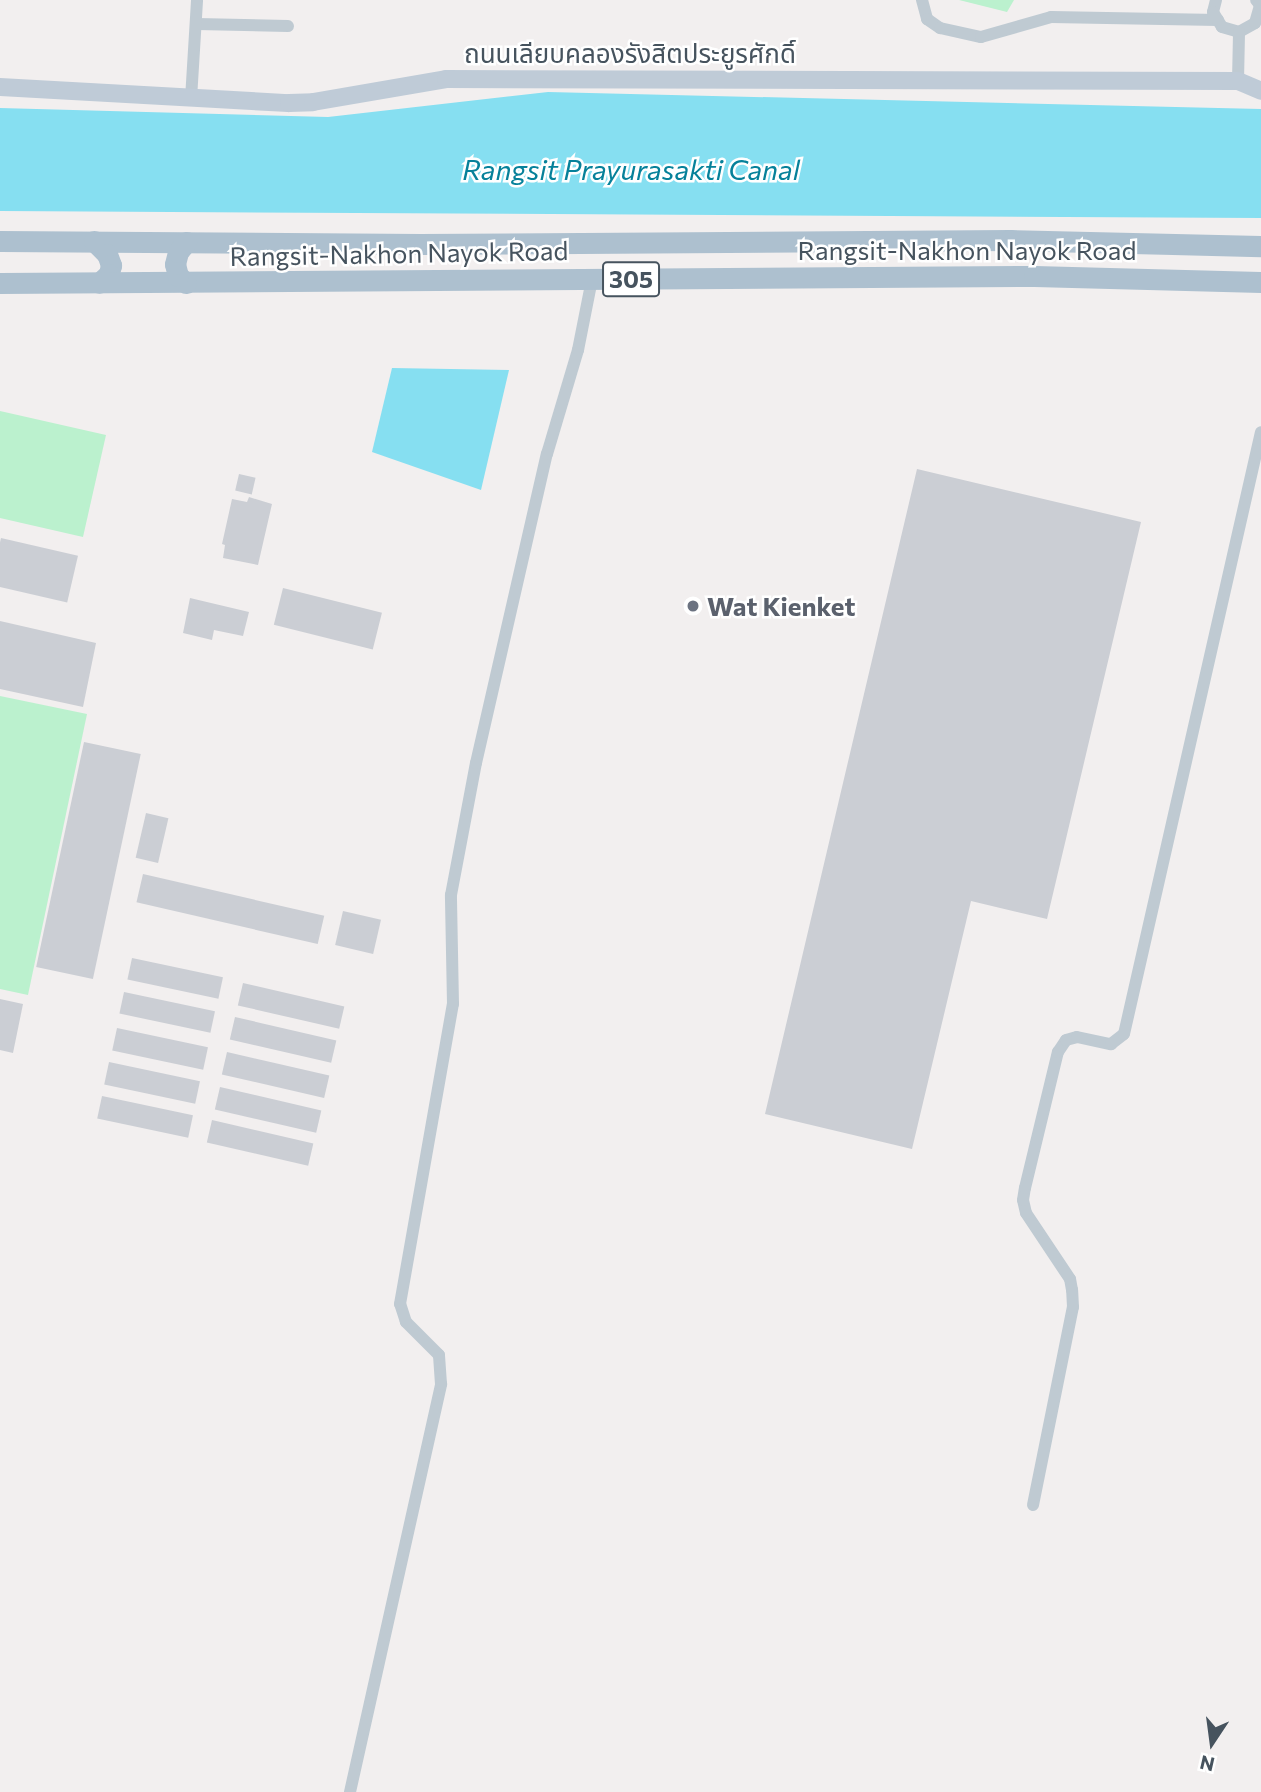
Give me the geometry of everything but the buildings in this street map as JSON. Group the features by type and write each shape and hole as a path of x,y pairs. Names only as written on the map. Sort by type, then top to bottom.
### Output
{"main road":[{"name":"Rangsit-Nakhon Nayok Road","path":"0,242 1010,240 1261,246"},
{"path":"94,241 107,254 111,265 109,274 99,283"},
{"path":"186,242 178,252 175,264 178,276 186,283"},
{"name":"Rangsit-Nakhon Nayok Road","path":"0,283 1047,276 1261,282"}],"street":[{"path":"191,99 197,0"},
{"path":"922,0 927,19 940,28 981,37 1051,17 1217,20"},
{"path":"1216,0 1213,12 1222,27 1239,32 1255,23 1260,5 1256,0"},
{"path":"197,24 262,23 288,26"},
{"path":"1238,81 1239,32"},
{"name":"ถนนเลียบคลองรังสิตประยูรศักดิ์","path":"0,87 191,99 313,102 446,79 1238,81 1261,91"},
{"path":"350,1792 441,1376 439,1356 407,1322 400,1304 453,1004 451,895 481,741 547,454 578,350 593,279"},
{"path":"1033,1505 1073,1307 1070,1279 1026,1213 1023,1200 1025,1188 1058,1052 1066,1040 1077,1037 1111,1044 1124,1034 1261,432"}],"green space":[{"path":"959,0 1014,0 1007,12"},
{"path":"0,411 106,435 83,537 0,518"},
{"path":"0,696 87,714 28,995 0,989"}],"water":[{"name":"Rangsit Prayurasakti Canal","path":"548,92 1261,109 1261,218 0,211 0,108 328,117"},
{"path":"392,368 509,370 481,490 372,452"}],"place":[{"name":"Wat Kienket","path":"693,606"}]}
